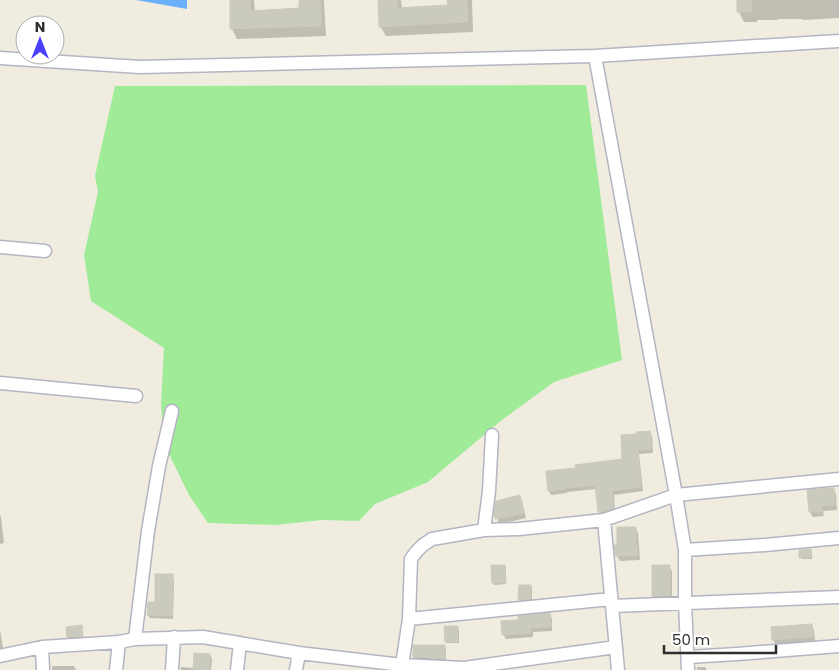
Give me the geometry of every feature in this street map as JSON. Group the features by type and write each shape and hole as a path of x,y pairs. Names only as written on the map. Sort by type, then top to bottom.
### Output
{"street":[{"path":"0,58 140,67 595,56 839,42"},
{"path":"595,56 686,550 688,663 738,654 839,646"},
{"path":"0,247 45,251"},
{"path":"0,383 136,396"},
{"path":"135,638 148,531 159,466 172,410"},
{"path":"484,530 489,491 492,435"},
{"path":"401,667 409,619 411,559 423,545 432,539 484,530 520,529 604,520 676,495 839,479"},
{"path":"604,520 618,670"},
{"path":"686,550 839,538"},
{"path":"409,619 611,602 686,603 839,597"},
{"path":"172,670 174,637"},
{"path":"0,656 42,648 119,642 135,638 203,637 401,667 464,668 616,647"},
{"path":"116,670 119,642"},
{"path":"237,670 240,644"},
{"path":"42,648 43,670"},
{"path":"296,670 299,653"}],"green space":[{"path":"586,85 622,360 554,382 502,420 428,482 375,504 359,521 322,520 276,525 208,523 189,495 164,444 161,405 164,348 91,301 84,255 98,192 95,176 115,86"}],"water":[{"path":"136,0 187,0 187,9"}],"building":[{"path":"230,0 250,0 250,11 299,8 299,0 320,0 321,26 230,29"},
{"path":"378,0 397,0 397,8 448,5 447,0 467,0 468,22 379,27"},
{"path":"737,0 751,0 752,12 737,12"},
{"path":"650,431 651,449 638,450 641,487 612,491 614,508 598,512 595,485 548,491 546,471 576,468 575,465 622,459 621,435"},
{"path":"834,488 835,505 821,506 822,512 809,512 807,490"},
{"path":"520,495 524,513 495,519 496,501"},
{"path":"617,527 636,527 638,556 616,556 614,545 617,545"},
{"path":"811,549 812,557 799,558 799,550"},
{"path":"491,565 505,565 506,583 492,583"},
{"path":"652,565 670,565 670,596 652,596"},
{"path":"155,574 173,574 172,616 147,615 148,602 155,602"},
{"path":"519,585 531,585 531,599 518,600"},
{"path":"550,613 551,627 531,628 531,633 502,635 501,621 518,620 518,616"},
{"path":"812,624 813,637 772,640 771,627"},
{"path":"82,625 83,636 67,637 66,627"},
{"path":"444,626 458,626 458,642 445,642"},
{"path":"413,645 445,645 445,659 413,657"},
{"path":"194,653 210,654 209,670 193,670"}]}
